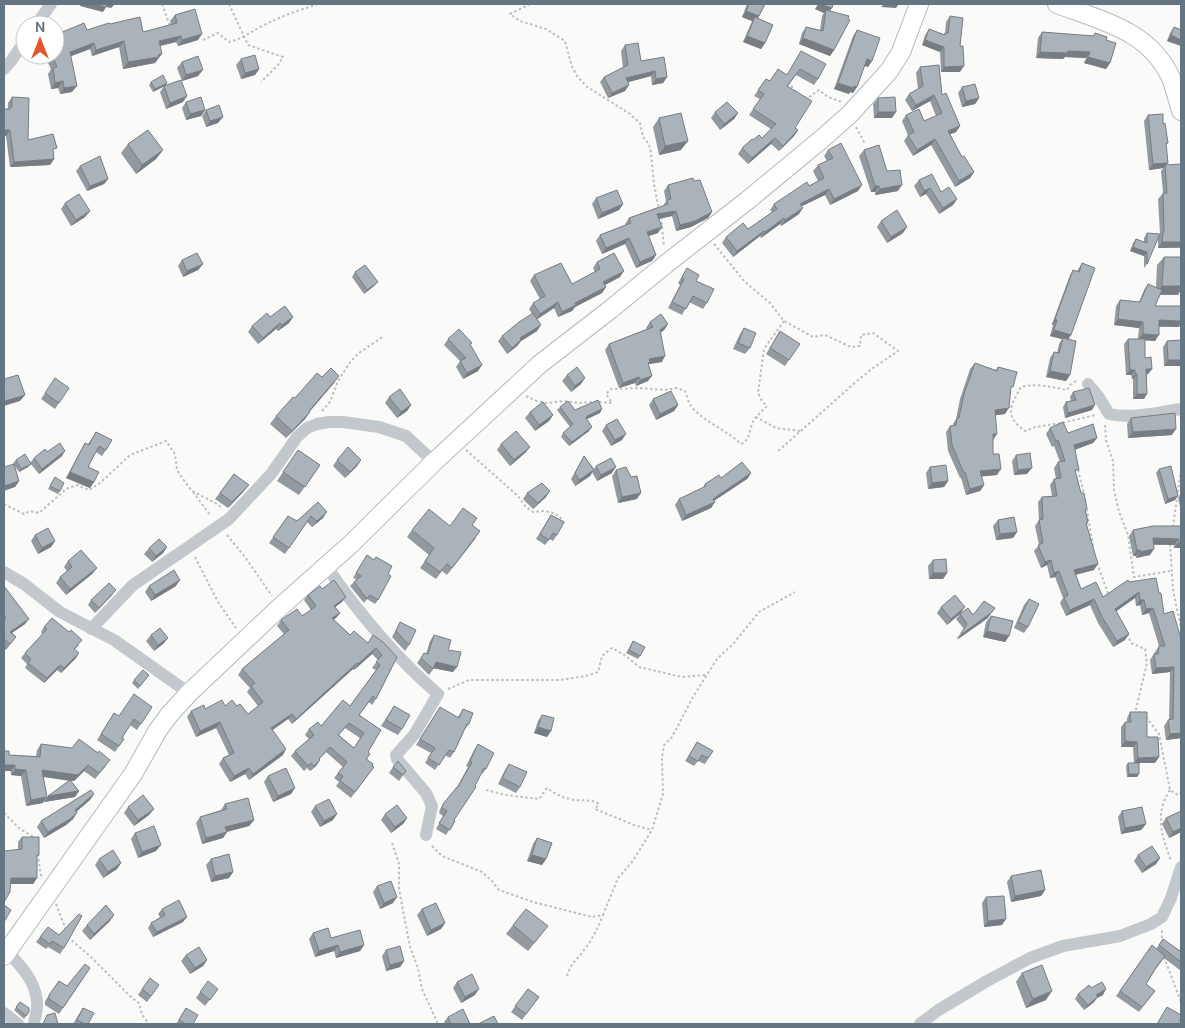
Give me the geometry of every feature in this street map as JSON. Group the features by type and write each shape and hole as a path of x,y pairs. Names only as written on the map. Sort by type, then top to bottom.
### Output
{"street":[{"path":"43,15 51,4"},
{"path":"34,1024 37,1003 35,989 25,971 5,953 133,774 158,730 169,715 189,693 351,544 434,462 540,364 774,179 850,114 889,71 901,52 920,4"},
{"path":"1058,4 1124,28 1142,40 1158,58 1171,78 1181,111"},
{"path":"6,63 15,53"},
{"path":"1088,384 1098,396 1107,414 1136,416 1181,409"},
{"path":"91,629 133,584 224,523 271,474 297,437 307,428 317,424 343,422 380,427 406,436 434,462"},
{"path":"326,566 346,595 381,636 418,677 438,694 414,735 396,755 397,760 426,793 432,806 426,836"},
{"path":"4,572 24,584 60,612 114,640 189,693"},
{"path":"920,1024 937,1011 987,981 1030,958 1063,946 1120,936 1151,924 1162,917 1180,871"},
{"path":"4,1013 18,1024"}],"path":[{"path":"162,4 170,26"},
{"path":"229,4 248,45 283,57 278,65 260,82"},
{"path":"203,40 218,33 229,42 244,37 294,12 318,4"},
{"path":"530,4 510,14 520,21 546,29 565,41 572,67 586,86 630,114 640,123 643,137 649,144 652,153 654,184 661,217 666,264"},
{"path":"787,81 797,93"},
{"path":"801,96 806,100 819,90 828,97 843,102 866,144"},
{"path":"705,233 745,282 770,303 784,321 813,337 825,335 851,347 860,346 861,335 873,333 898,351 873,368 777,452"},
{"path":"517,385 526,396 547,403 564,401 612,403 606,394 611,389 639,388 665,390 677,388 684,391 692,406 712,423 731,434 741,444 746,442 750,436 752,422 768,406 762,401 758,393 764,349 784,321"},
{"path":"317,424 322,410 330,402 338,381 351,362 359,353 384,336"},
{"path":"1088,384 1074,381 1067,390 1051,385 1021,387 1013,402 1011,412 1015,424 1025,431 1035,427 1062,423 1093,415 1107,414 1106,440 1113,461 1114,490 1119,512 1128,535 1134,577 1171,571"},
{"path":"756,417 776,428 800,431"},
{"path":"1062,423 1066,429"},
{"path":"4,504 24,514 30,511 39,513 66,489 77,485 89,490 100,483 130,454 166,441 175,454 177,470 192,490 224,523 280,608"},
{"path":"456,442 518,496 526,507 533,512 545,511 553,513 559,516 565,524"},
{"path":"1077,465 1088,510 1093,550"},
{"path":"1172,528 1181,469"},
{"path":"192,490 219,505 224,523"},
{"path":"1170,543 1173,590 1181,628"},
{"path":"190,547 218,602 244,641"},
{"path":"1095,557 1109,596"},
{"path":"567,976 571,963 583,952 593,938 618,878 632,862 652,830 663,794 662,758 664,745 672,737 693,696 717,659 733,644 759,612 795,592"},
{"path":"1123,628 1131,644 1145,649 1147,663 1136,709 1149,720 1159,734 1170,790 1163,801 1160,820 1170,859 1180,871"},
{"path":"438,694 469,680 560,680 586,676 598,672 602,656 612,648 626,656 639,667 682,677 706,675"},
{"path":"486,790 539,800 547,788 556,794 570,799 594,801 599,804 595,809 634,825 652,830"},
{"path":"1170,790 1178,794 1181,793"},
{"path":"5,815 19,828 37,840"},
{"path":"426,836 432,846 442,856 482,872 499,890 533,902 592,917 603,915"},
{"path":"392,843 399,864 399,889 410,947 418,968 422,989 438,1024"},
{"path":"38,848 40,872 47,894 58,906 68,937 139,1003 142,1015 150,1024"},
{"path":"1162,917 1162,947"},
{"path":"1163,955 1181,1002"}],"building":[{"path":"93,4 107,4 106,7"},
{"path":"749,4 765,4 759,16 746,11"},
{"path":"820,4 833,4 832,8"},
{"path":"195,9 202,34 182,40 181,36 159,41 162,54 158,55 159,57 128,62 124,41 96,50 94,43 70,52 77,86 64,88 63,81 55,83 53,68 57,67 56,65 65,65 65,31 84,23 87,30 109,23 140,17 143,32 177,23 175,15"},
{"path":"826,10 849,16 848,19 850,20 834,50 803,38 806,27 823,31"},
{"path":"950,16 963,18 960,46 963,46 964,66 944,67 944,47 925,40 929,29 945,35 945,33 948,33"},
{"path":"755,17 773,25 765,43 747,36"},
{"path":"1174,27 1181,30 1181,40 1171,35"},
{"path":"857,30 880,38 872,61 867,59 857,87 854,86 853,88 838,83"},
{"path":"1042,32 1094,36 1095,33 1107,37 1106,40 1116,43 1110,63 1088,57 1090,52 1040,52"},
{"path":"638,43 641,61 664,57 667,77 656,79 655,71 626,78 629,85 612,93 604,77 628,65 625,45"},
{"path":"801,51 826,64 818,79 800,69 787,86 812,101 795,128 798,130 783,146 775,138 752,158 742,148 759,135 762,138 776,124 753,109 764,94 758,90 766,79 770,81 778,69 787,75"},
{"path":"255,55 259,69 245,73 241,59"},
{"path":"198,56 203,70 186,75 182,62"},
{"path":"939,65 942,95 946,93 960,126 948,131 962,157 964,156 974,172 959,181 935,139 917,150 908,135 914,132 906,115 919,109 924,121 942,113 934,95 916,105 909,94 923,86 920,67"},
{"path":"163,75 167,83 155,89 151,82"},
{"path":"181,80 187,96 170,103 164,86"},
{"path":"975,84 979,98 966,101 962,87"},
{"path":"12,97 29,98 28,140 53,134 57,148 53,149 54,159 14,162 10,130 4,130 4,109 12,107"},
{"path":"201,97 205,110 190,114 186,102"},
{"path":"895,97 896,112 878,112 878,98"},
{"path":"727,102 738,113 724,124 715,112"},
{"path":"219,105 223,117 210,121 206,110"},
{"path":"681,113 688,141 665,146 659,118"},
{"path":"1163,114 1163,124 1165,123 1168,143 1166,143 1168,163 1153,164 1148,115"},
{"path":"148,130 163,150 142,165 128,144"},
{"path":"841,143 862,185 834,199 829,189 800,204 803,208 764,231 737,251 726,237 743,223 748,229 777,209 774,204 807,182 809,186 824,178 818,165 833,158 828,150"},
{"path":"879,145 887,171 900,170 902,185 880,189 879,186 875,186 864,150"},
{"path":"100,156 108,179 90,186 80,166"},
{"path":"1181,164 1181,242 1162,242 1164,232 1163,193 1167,193 1165,165"},
{"path":"932,174 941,192 949,187 957,199 943,208 930,188 924,191 919,180"},
{"path":"693,178 694,181 700,180 712,212 695,221 680,225 676,211 657,214 662,227 647,232 656,255 640,262 629,238 606,248 600,235 631,223 629,218 668,204 667,200 671,199 668,185"},
{"path":"617,190 623,204 602,213 596,198"},
{"path":"79,194 90,211 76,220 65,203"},
{"path":"897,210 907,227 891,237 881,221"},
{"path":"1147,233 1160,234 1147,264 1147,252 1133,247 1136,239 1147,243"},
{"path":"197,253 203,264 187,271 182,260"},
{"path":"614,253 624,271 603,282 606,287 562,312 558,302 540,314 533,303 545,296 534,275 561,263 572,284 600,269 597,262"},
{"path":"1164,257 1181,257 1181,286 1162,286"},
{"path":"1082,263 1095,268 1071,335 1054,330 1057,320 1055,319 1073,270 1079,272"},
{"path":"365,265 378,282 367,290 355,272"},
{"path":"687,268 699,275 696,281 714,289 707,303 693,296 686,309 672,302 684,279 682,277"},
{"path":"1148,284 1162,290 1155,306 1181,306 1181,321 1159,320 1159,335 1143,334 1143,322 1118,319 1120,300 1140,302"},
{"path":"285,306 293,317 282,325 280,323 263,338 252,326 267,313 270,317"},
{"path":"533,313 541,325 520,338 521,340 512,348 502,336"},
{"path":"661,314 668,324 660,330 665,356 649,359 650,362 648,363 652,376 640,380 639,377 623,383 609,344 653,327 650,322"},
{"path":"744,328 756,333 750,348 738,343"},
{"path":"459,329 472,343 470,344 482,365 467,373 460,361 466,358 448,339"},
{"path":"780,331 800,344 789,360 770,348"},
{"path":"1063,338 1076,341 1070,375 1050,371 1054,352 1059,353"},
{"path":"1128,339 1145,339 1145,358 1151,357 1152,369 1146,369 1147,394 1137,394 1137,374 1135,374 1135,370 1130,370"},
{"path":"1181,340 1181,360 1168,360 1167,341"},
{"path":"975,363 997,371 998,367 1017,372 1013,387 1011,387 1009,408 995,410 997,434 993,434 993,454 999,454 1001,469 980,471 984,485 970,489 965,472 952,445 950,426 956,425 957,418 959,418 964,394"},
{"path":"577,367 585,378 575,386 567,375"},
{"path":"331,368 339,376 292,431 276,416 317,373 322,377"},
{"path":"18,375 25,395 5,401 4,379"},
{"path":"55,378 69,388 59,403 45,393"},
{"path":"1089,388 1095,405 1068,413 1066,402 1076,400 1073,392"},
{"path":"400,389 411,405 401,412 389,397"},
{"path":"671,391 678,405 660,414 653,399"},
{"path":"598,400 602,409 586,418 592,427 572,442 563,433 573,424 560,407 568,401 575,410"},
{"path":"543,402 553,415 539,425 530,412"},
{"path":"1175,413 1176,429 1133,432 1131,418"},
{"path":"617,419 626,434 615,440 606,425"},
{"path":"1063,422 1068,433 1093,424 1097,438 1074,445 1079,470 1075,470 1081,493 1084,493 1088,522 1086,523 1098,564 1074,570 1081,589 1096,582 1103,597 1128,580 1129,582 1156,578 1159,593 1161,593 1164,614 1173,611 1181,639 1181,733 1170,734 1168,720 1173,719 1174,667 1156,668 1154,654 1158,654 1159,646 1165,646 1153,608 1146,609 1144,600 1140,600 1139,592 1115,609 1129,634 1117,641 1102,617 1094,599 1070,610 1064,598 1068,595 1059,571 1054,573 1051,560 1045,562 1038,545 1043,543 1039,520 1043,519 1042,497 1057,496 1054,479 1061,478 1058,462 1065,461 1058,440 1056,441 1050,428"},
{"path":"516,431 530,447 514,460 501,444"},
{"path":"96,432 112,440 106,450 99,446 88,467 99,472 94,482 70,472 85,443 89,445"},
{"path":"60,443 65,451 42,469 34,458 45,449 47,452"},
{"path":"348,447 361,460 350,472 337,460"},
{"path":"298,450 320,465 305,487 283,472"},
{"path":"1030,453 1032,468 1018,470 1016,455"},
{"path":"25,454 31,464 21,469 16,460"},
{"path":"584,456 594,470 579,480 575,473"},
{"path":"611,458 616,467 601,475 596,466"},
{"path":"742,462 751,473 713,499 715,502 686,515 679,499 706,486 705,484 719,475 721,478"},
{"path":"14,464 19,481 4,486 4,467"},
{"path":"946,465 948,481 932,483 930,467"},
{"path":"1171,466 1178,496 1168,499 1159,469"},
{"path":"626,467 631,477 637,476 641,493 622,497 616,470"},
{"path":"234,474 249,485 232,502 220,493"},
{"path":"55,477 64,483 60,491 50,486"},
{"path":"542,483 550,491 538,503 527,493"},
{"path":"318,502 327,512 317,521 311,516 289,548 273,537 288,516 297,521"},
{"path":"463,508 477,518 472,525 480,531 452,568 447,564 440,572 425,561 434,548 412,530 429,509 450,526"},
{"path":"551,515 564,522 557,535 553,533 549,540 540,534"},
{"path":"1014,517 1017,532 1000,534 998,520"},
{"path":"1153,526 1181,526 1181,542 1179,542 1179,539 1153,538 1154,549 1140,552 1140,550 1137,550 1133,530"},
{"path":"48,528 55,541 42,548 35,535"},
{"path":"159,539 167,547 156,556 149,548"},
{"path":"81,550 97,568 70,589 60,577 72,567 68,561"},
{"path":"367,555 374,560 376,557 392,566 388,574 391,576 378,600 370,595 367,599 354,582 361,576 356,573"},
{"path":"946,559 947,573 933,573 933,560"},
{"path":"174,570 180,580 155,595 149,586"},
{"path":"334,580 346,597 334,606 340,613 332,618 350,635 354,631 368,643 373,635 383,642 397,657 376,699 373,696 359,715 381,730 366,759 374,767 355,792 340,781 343,776 338,773 347,762 330,747 314,766 311,763 308,766 295,751 314,735 309,729 318,722 321,726 343,700 350,706 380,665 376,662 382,655 376,648 296,719 292,714 271,728 286,749 253,774 249,768 234,776 223,758 234,753 220,722 200,731 191,711 204,705 205,709 222,700 225,706 232,700 237,706 240,704 248,714 263,702 251,686 255,683 242,669 289,630 281,620 297,609 302,616 316,606 308,595 320,586 322,589","holes":["349,723 364,733 354,748 338,735"]},
{"path":"109,583 116,590 99,608 91,600"},
{"path":"4,586 29,619 10,632 16,637 10,644 4,639 4,619 6,618 4,615"},
{"path":"955,595 965,607 951,619 941,607"},
{"path":"1029,599 1039,604 1028,627 1018,622"},
{"path":"984,601 995,608 962,634 967,624 960,614 968,608 973,615"},
{"path":"991,616 1013,621 1009,636 987,631"},
{"path":"52,618 69,632 71,630 82,640 74,649 79,653 64,668 60,665 47,678 28,663 31,659 25,653 47,629 44,627"},
{"path":"400,622 416,630 409,645 396,631"},
{"path":"160,628 168,638 158,645 151,635"},
{"path":"434,635 451,640 448,650 461,652 457,667 436,662 433,669 421,658 424,653 428,654"},
{"path":"633,641 645,647 640,656 629,650"},
{"path":"143,670 149,675 140,686 134,680"},
{"path":"134,694 152,707 141,724 134,719 119,746 101,734 114,713 119,716"},
{"path":"394,706 410,715 402,729 386,720"},
{"path":"440,707 459,718 463,709 473,713 454,752 449,750 439,765 428,758 435,748 420,739"},
{"path":"1130,712 1147,712 1147,737 1158,737 1159,757 1138,758 1137,742 1125,741 1125,722 1131,722"},
{"path":"542,715 554,718 551,731 538,727"},
{"path":"79,739 110,760 99,773 88,765 78,775 42,770 47,797 31,800 26,770 15,769 15,765 4,765 4,751 9,751 9,755 40,757 41,744 72,748"},
{"path":"697,742 713,751 708,758 702,755 698,761 689,756"},
{"path":"478,744 494,753 450,830 439,823 447,811 442,808 443,804 458,787 472,762 470,761"},
{"path":"398,761 406,771 403,775 393,767"},
{"path":"1128,763 1139,763 1139,774 1129,774"},
{"path":"509,764 527,772 520,787 502,778"},
{"path":"286,768 295,788 278,796 268,776"},
{"path":"70,780 79,791 48,796"},
{"path":"91,790 94,794 75,810 77,813 48,832 41,821"},
{"path":"143,795 154,809 138,820 128,807"},
{"path":"248,798 254,820 225,827 227,832 206,838 200,817 227,809 225,804"},
{"path":"329,799 337,814 324,821 315,806"},
{"path":"397,805 407,818 395,827 385,814"},
{"path":"1142,807 1146,824 1125,828 1122,811"},
{"path":"1181,811 1181,828 1173,832 1166,818"},
{"path":"154,826 161,845 142,852 135,833"},
{"path":"22,837 39,837 37,878 11,878 10,892 4,902 4,851 22,849"},
{"path":"537,838 552,843 546,859 532,855"},
{"path":"1152,846 1160,858 1146,867 1138,855"},
{"path":"113,850 121,863 108,872 99,859"},
{"path":"229,854 233,872 215,876 211,859"},
{"path":"1041,870 1045,890 1015,896 1011,876"},
{"path":"391,881 397,897 384,903 377,886"},
{"path":"1004,896 1006,919 988,921 986,897"},
{"path":"179,900 187,917 157,932 151,923 165,915 162,909"},
{"path":"436,903 445,923 431,930 422,909"},
{"path":"4,905 11,910 4,922"},
{"path":"106,905 114,915 94,934 87,925"},
{"path":"526,909 548,926 534,943 513,925"},
{"path":"79,914 82,916 64,948 52,941 50,944 40,937 48,927 59,935"},
{"path":"328,928 331,938 360,930 364,945 340,952 338,945 319,951 313,933"},
{"path":"1163,939 1181,950 1181,962 1159,945"},
{"path":"1152,945 1165,956 1146,984 1155,991 1142,1007 1120,991"},
{"path":"400,946 404,961 390,965 386,950"},
{"path":"199,947 207,960 195,968 186,955"},
{"path":"85,964 90,968 63,1008 49,999 49,995 59,981 67,986"},
{"path":"1042,965 1052,991 1033,999 1022,973"},
{"path":"472,974 479,989 465,997 457,982"},
{"path":"150,978 159,985 151,996 142,989"},
{"path":"208,981 218,989 210,1000 200,992"},
{"path":"1102,982 1106,989 1096,995 1098,997 1088,1005 1078,994 1089,985 1091,988"},
{"path":"528,989 539,997 526,1014 515,1006"},
{"path":"20,1002 29,1008 26,1016 16,1007"},
{"path":"1167,1007 1181,1015 1178,1024 1157,1024"},
{"path":"83,1008 94,1013 88,1024 77,1020"},
{"path":"186,1008 198,1015 193,1024 186,1024 179,1020"},
{"path":"463,1009 470,1024 451,1024 448,1017"},
{"path":"55,1013 58,1024 43,1024 47,1015"},
{"path":"494,1016 498,1024 478,1024"}]}
